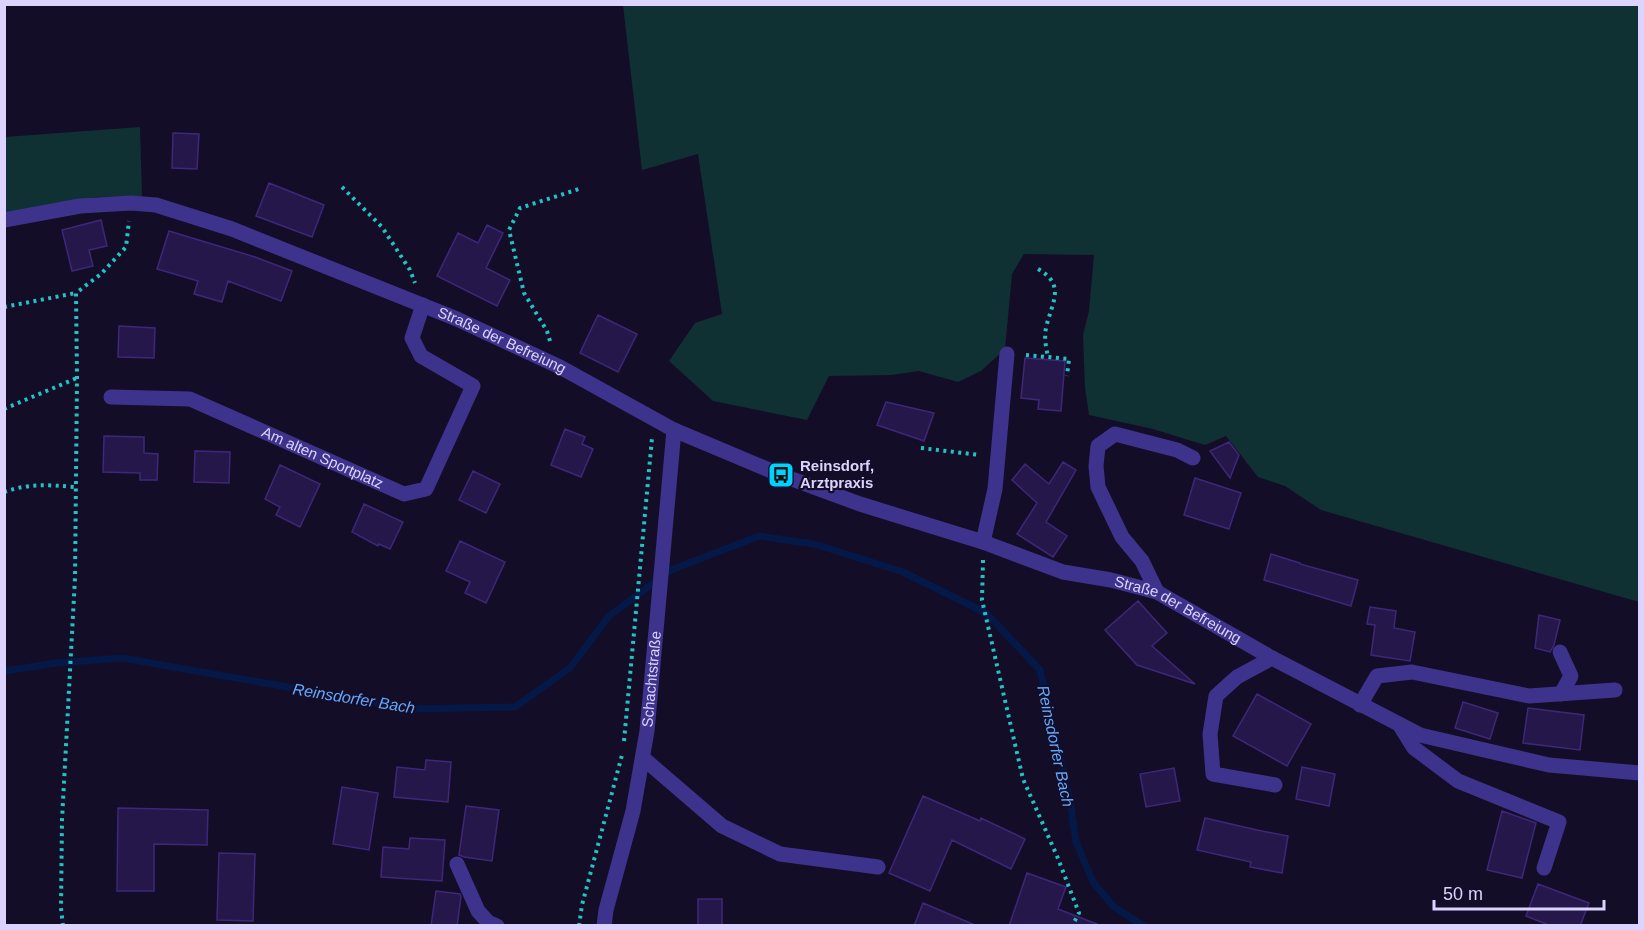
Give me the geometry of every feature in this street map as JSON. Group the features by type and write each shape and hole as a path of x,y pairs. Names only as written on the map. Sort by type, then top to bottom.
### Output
{"street":[{"name":"Straße der Befreiung","path":"4,220 80,206 131,203 156,205 232,229 457,319 560,367 674,430 781,475 860,504 983,542 1063,572 1111,580 1157,592 1272,658 1420,735 1549,765 1640,773"},
{"name":"Am alten Sportplatz","path":"111,397 190,399 404,494 426,489 473,386 421,356 412,338 423,305"},
{"path":"983,542 995,489 1007,354"},
{"name":"Schachtstraße","path":"604,926 606,909 633,811 647,731 674,430"},
{"path":"1157,592 1142,561 1122,537 1098,487 1096,466 1098,446 1115,434 1177,450 1193,458"},
{"path":"1560,652 1570,676 1562,694"},
{"path":"1272,658 1237,677 1216,696 1210,734 1213,774 1275,785"},
{"path":"1360,705 1377,676 1412,672 1529,696 1615,690"},
{"path":"1398,722 1414,748 1458,780 1559,822 1544,868"},
{"path":"643,758 722,826 780,854 878,867"},
{"path":"457,864 477,911 488,922 497,926"}],"path":[{"path":"342,187 382,226 410,270 423,305"},
{"path":"560,367 547,331 524,292 509,230 520,208 579,189"},
{"path":"4,307 76,293 101,274 126,247 131,203"},
{"path":"1038,269 1045,273 1056,292 1046,330 1045,344 1048,357 1069,359 1067,376"},
{"path":"63,926 61,908 62,820 75,578 76,293"},
{"path":"4,409 77,378"},
{"path":"579,926 582,905 624,747 654,418"},
{"path":"921,448 998,457"},
{"path":"4,492 41,484 75,488"},
{"path":"983,542 982,600 1023,779 1079,913 1072,926"}],"green space":[{"path":"623,5 1639,5 1639,602 1321,510 1285,486 1258,477 1226,436 1205,445 1153,429 1089,415 1085,388 1083,335 1089,311 1094,255 1024,254 1012,274 1005,349 981,371 958,382 919,371 891,375 829,376 807,420 713,401 669,361 695,323 722,314 698,154 642,170"},
{"path":"140,127 142,196 95,197 5,213 5,137"}],"building":[{"path":"173,133 199,134 197,169 172,168"},
{"path":"269,183 324,205 312,237 256,216"},
{"path":"101,220 107,246 89,250 93,266 72,271 62,230"},
{"path":"487,225 503,233 486,268 510,280 497,306 437,276 458,233 478,243"},
{"path":"169,231 255,257 292,271 281,301 228,281 222,302 194,294 198,281 157,269"},
{"path":"598,315 637,334 618,372 580,353"},
{"path":"119,326 155,328 154,358 118,357"},
{"path":"1025,358 1065,361 1061,411 1038,409 1039,400 1021,398"},
{"path":"886,402 934,413 924,441 877,425"},
{"path":"565,429 585,437 582,444 593,449 581,477 551,465"},
{"path":"104,436 144,437 144,453 158,454 157,480 140,480 140,473 103,472"},
{"path":"1229,442 1239,455 1230,478 1210,451"},
{"path":"195,451 230,452 229,483 194,482"},
{"path":"1063,462 1076,470 1046,522 1067,536 1053,557 1017,534 1037,503 1012,480 1025,464 1049,484"},
{"path":"280,465 320,484 300,527 276,515 280,507 265,499"},
{"path":"473,471 500,484 486,513 459,500"},
{"path":"1195,478 1241,493 1229,529 1184,515"},
{"path":"364,504 403,522 390,549 379,544 378,546 352,532"},
{"path":"460,541 505,562 486,603 465,593 470,582 446,571"},
{"path":"1271,554 1358,580 1351,606 1264,580"},
{"path":"1138,601 1167,633 1152,646 1195,684 1137,665 1105,630"},
{"path":"1370,607 1396,611 1394,628 1415,632 1410,661 1371,655 1375,625 1367,624"},
{"path":"1539,615 1560,620 1550,652 1535,648"},
{"path":"1257,694 1311,724 1287,766 1233,736"},
{"path":"1463,702 1498,713 1490,739 1455,728"},
{"path":"1528,708 1584,715 1580,750 1523,743"},
{"path":"426,760 451,762 448,802 394,797 397,767 425,770"},
{"path":"1302,767 1335,774 1329,806 1296,799"},
{"path":"1174,768 1180,801 1146,807 1140,774"},
{"path":"342,787 378,793 369,850 333,844"},
{"path":"923,796 980,821 981,818 1025,839 1011,869 952,840 930,891 889,873"},
{"path":"466,806 499,810 492,861 459,855"},
{"path":"118,808 208,810 207,845 154,844 154,891 117,891"},
{"path":"1502,811 1536,823 1522,878 1487,870"},
{"path":"1205,818 1288,836 1282,873 1250,867 1251,862 1197,850"},
{"path":"410,838 445,840 442,881 381,877 383,847 409,849"},
{"path":"219,853 255,854 253,921 217,920"},
{"path":"1027,873 1066,887 1058,909 1097,924 1097,926 1009,926"},
{"path":"1538,884 1589,903 1580,926 1551,926 1526,916"},
{"path":"436,891 460,894 457,926 431,926"},
{"path":"698,899 722,899 722,926 698,926"},
{"path":"923,903 975,925 975,926 914,926"}],"waterway":[{"name":"Reinsdorfer Bach","path":"4,671 57,663 122,658 413,709 515,707 570,668 609,616 671,570 759,536 814,544 903,572 986,613 1040,670 1070,801 1076,842 1093,882 1114,907 1144,926"}],"place":[{"name":"Reinsdorf, Arztpraxis","path":"781,475"}]}
